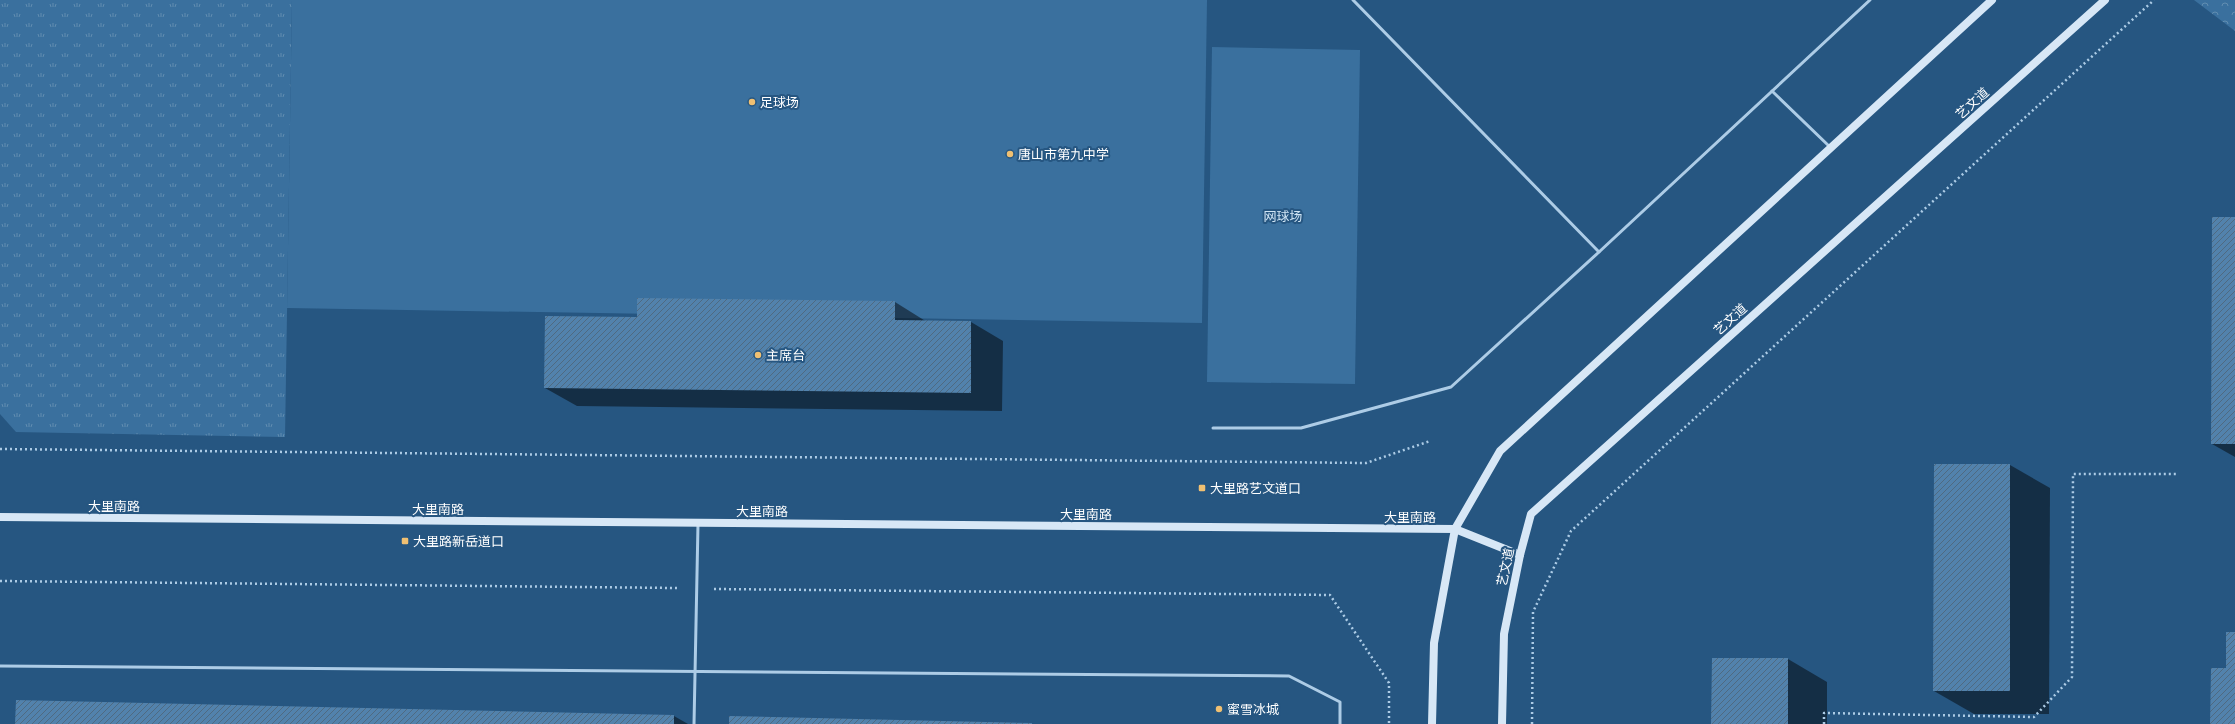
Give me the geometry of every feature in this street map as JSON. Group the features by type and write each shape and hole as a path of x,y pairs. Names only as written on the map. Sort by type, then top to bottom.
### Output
{"main road":[{"path":"1432,724 1434,643 1455,529 1500,451 1992,0"},
{"name":"艺文道","path":"1502,724 1504,634 1520,555 1531,514 2105,0"},
{"name":"大里南路","path":"0,517 1455,529 1520,555"}],"lane":[{"path":"1353,0 1599,252"},
{"path":"1213,428 1301,428 1451,387 1599,252 1870,0"},
{"path":"1772,91 1831,148"},
{"path":"694,724 698,523"},
{"path":"0,666 1289,676 1340,702 1340,724"}],"path":[{"path":"1532,724 1533,612 1571,531 2154,0"},
{"path":"0,449 1366,463 1430,441"},
{"path":"1824,724 1824,713 2034,717 2072,676 2073,474 2176,474"},
{"path":"0,581 1330,595 1389,683 1389,724"}],"green space":[{"path":"0,0 292,0 285,437 16,432 0,414"},
{"path":"292,0 1207,0 1202,323 287,308"},
{"path":"2194,0 2235,0 2235,31"},
{"name":"网球场","path":"1212,47 1360,50 1355,384 1207,382"}],"building":[{"path":"2212,217 2235,217 2235,444 2211,444"},
{"name":"主席台","path":"637,298 895,301 895,320 971,321 971,393 544,388 545,316 637,317"},
{"path":"1934,464 2010,464 2010,691 1933,691"},
{"path":"2226,632 2235,632 2235,724 2210,724 2211,668 2226,668"},
{"path":"1712,658 1788,658 1788,724 1711,724"},
{"path":"16,700 674,715 674,724 15,724"},
{"path":"729,716 1032,723 1032,724 729,724"}],"place":[{"name":"足球场","path":"752,102"},
{"name":"唐山市第九中学","path":"1010,154"},
{"name":"主席台","path":"758,355"},
{"name":"大里路艺文道口","path":"1202,488"},
{"name":"大里路新岳道口","path":"405,541"},
{"name":"蜜雪冰城","path":"1219,709"}]}
